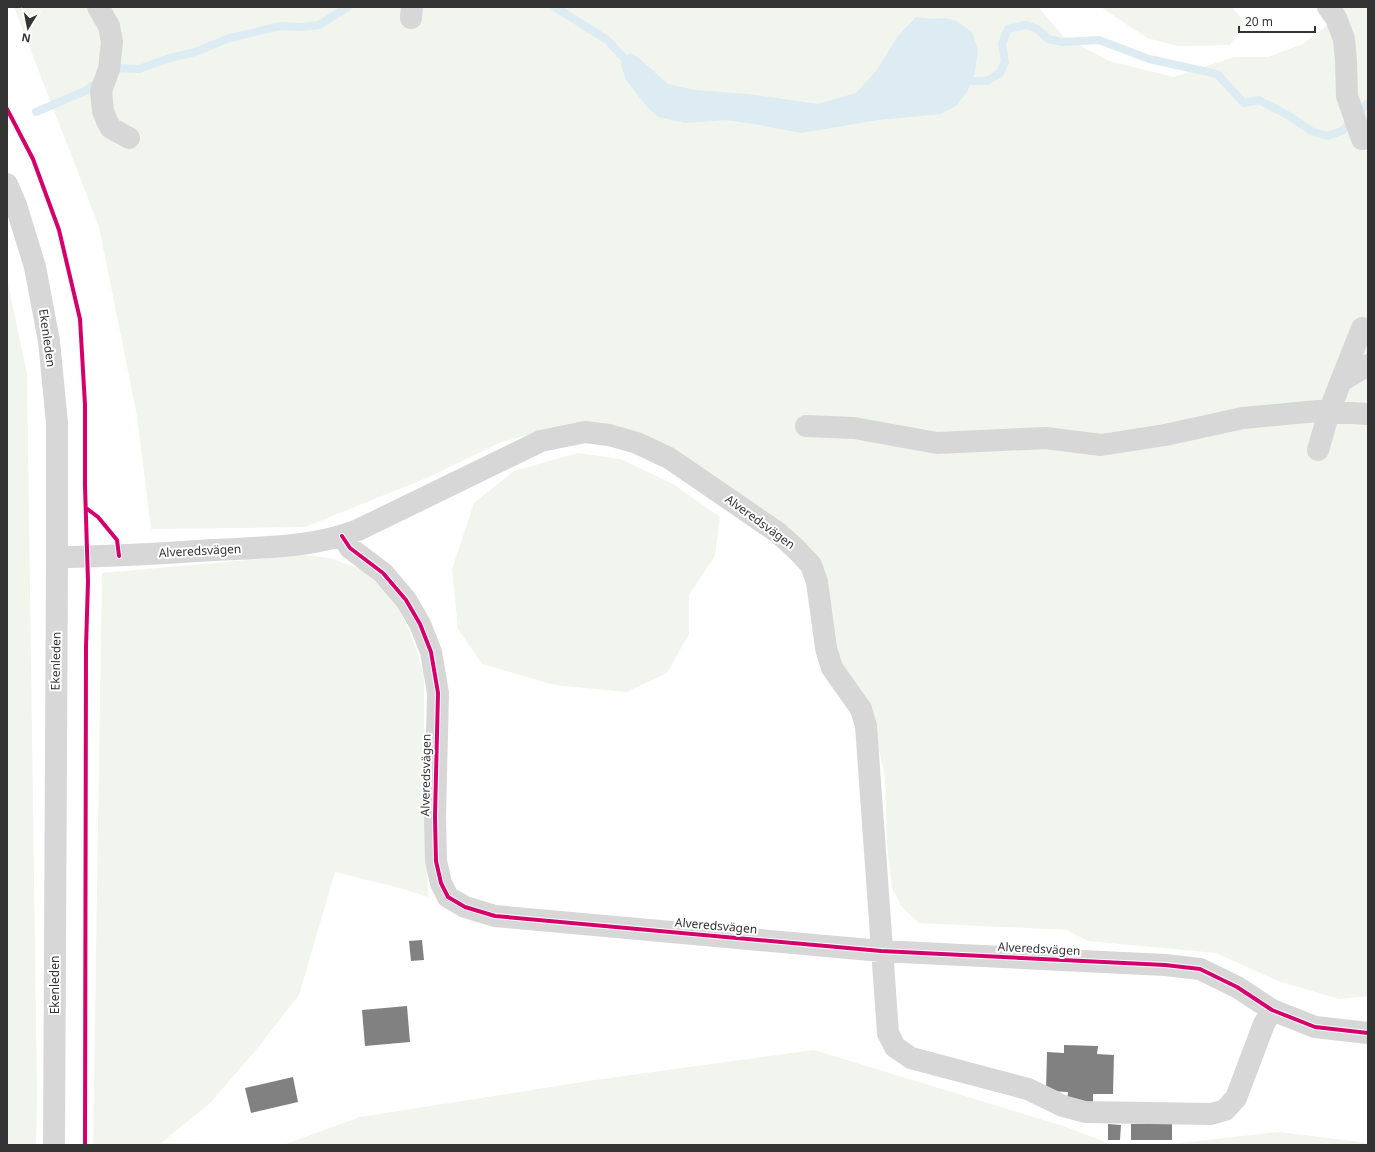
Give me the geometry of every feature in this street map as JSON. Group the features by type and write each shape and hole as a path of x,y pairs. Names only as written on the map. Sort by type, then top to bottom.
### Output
{"street":[{"path":"98,7 109,26 112,42 109,69 104,83 103,111 106,121 111,128 129,138"},
{"path":"1328,7 1336,18 1344,39 1347,96 1362,140"},
{"name":"Ekenleden","path":"7,184 16,204 35,267 49,341 56,423 57,557 54,1145"},
{"path":"1318,450 1329,412 1362,328"},
{"path":"1341,381 1368,365"},
{"path":"806,426 854,428 938,443 1046,438 1102,445 1165,435 1243,418 1318,411 1368,414"},
{"name":"Alveredsvägen","path":"57,557 119,556 304,545 342,536 358,530 541,441 585,432 609,434 637,443 669,458 777,532 811,565 817,582 826,648 832,668 861,709 866,726 881,951"},
{"name":"Alveredsvägen","path":"342,536 350,548 384,574 406,600 420,624 431,652 438,693 435,817 436,861 441,883 448,897 465,908 494,916 881,951 1165,965 1200,969 1237,987 1272,1010 1315,1027 1368,1033"},
{"path":"881,951 888,1032 895,1047 911,1058 1028,1090 1063,1106 1085,1112 1211,1114 1225,1110 1236,1098 1264,1024 1272,1010"}],"shaded area":[{"path":"14,7 1038,7 1063,36 1109,61 1174,77 1234,57 1268,57 1303,44 1334,20 1327,7 1368,7 1368,996 1339,999 1278,981 1216,953 1088,941 1066,930 919,923 902,907 892,888 887,844 885,777 870,709 835,658 827,583 697,466 549,430 501,442 429,477 305,527 151,529 137,416 99,227"},
{"path":"1101,7 1232,7 1245,23 1230,45 1178,46 1147,38"},
{"path":"916,17 932,19 946,18 957,21 972,32 978,50 975,72 967,92 956,106 941,114 878,120 801,133 726,120 685,123 658,117 647,107 626,80 621,65 623,57 631,53 668,84 695,90 748,94 818,104 856,93 877,70 897,37"},
{"path":"7,279 27,374 37,1095 36,1145 7,1145"},
{"path":"578,453 620,459 673,484 720,517 715,556 689,595 689,634 667,673 626,692 555,685 482,664 458,629 452,569 474,503 514,471"},
{"path":"305,555 330,558 362,570 392,596 411,634 424,674 424,770 428,897 400,888 335,872 299,995 256,1050 210,1103 161,1143 275,1145 93,1145 102,573"},
{"path":"814,1050 1063,1126 1113,1145 283,1145 360,1117 595,1080"},
{"path":"1279,1132 1368,1143 1368,1145 1162,1145"}],"building":[{"path":"422,940 424,960 411,961 409,941"},
{"path":"407,1006 410,1042 365,1046 362,1010"},
{"path":"1064,1045 1098,1046 1097,1054 1114,1055 1113,1094 1093,1094 1093,1102 1067,1101 1068,1092 1046,1091 1047,1052 1064,1053"},
{"path":"293,1077 298,1102 251,1113 245,1088"},
{"path":"1108,1124 1121,1125 1120,1140 1108,1140"},
{"path":"1131,1124 1172,1124 1172,1140 1131,1140"}],"waterway":[{"path":"111,73 119,68 139,69 170,58 195,52 230,38 280,26 301,27 319,25 348,7"},
{"path":"555,7 607,40 623,57"},
{"path":"971,81 987,81 1000,73 1005,62 1002,44 1008,29 1026,25 1037,29 1048,39 1062,42 1099,40 1149,59 1217,74 1244,103 1259,100 1291,117 1311,131 1327,136 1342,131 1368,103"},
{"path":"36,112 85,91 99,81"}],"cycle path":[{"path":"7,109 33,159 59,230 80,319 85,405 85,486 88,581 86,647 85,1145"},
{"path":"86,508 98,517 117,540 119,556"},
{"path":"342,536 350,548 383,573 406,600 420,624 431,652 438,693 435,817 436,861 441,883 448,897 465,907 495,916 881,951 1165,965 1200,969 1237,987 1272,1010 1315,1027 1368,1033"}]}
